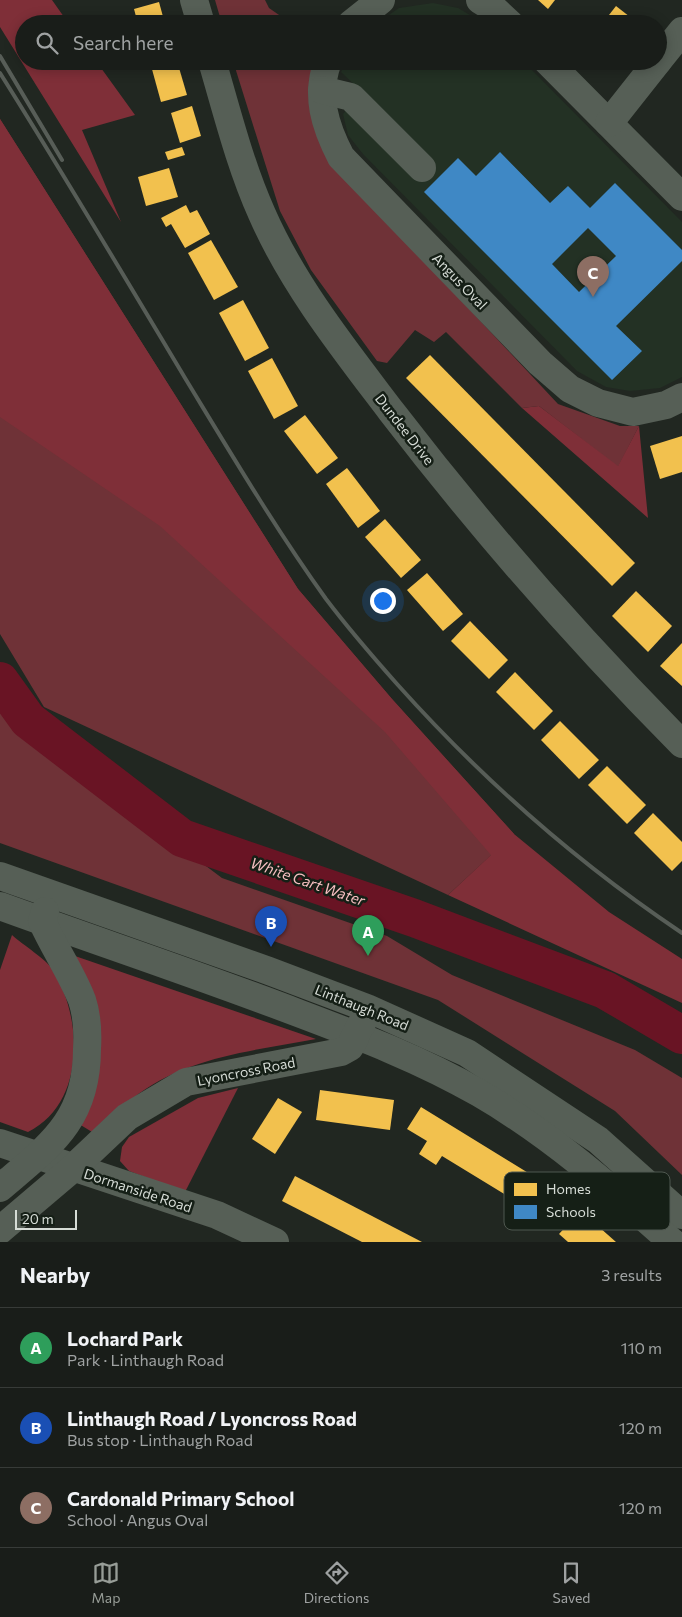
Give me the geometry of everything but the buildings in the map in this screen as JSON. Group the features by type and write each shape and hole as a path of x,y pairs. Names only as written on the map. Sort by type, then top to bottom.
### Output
{"street":[{"path":"194,0 198,15"},
{"path":"362,15 381,0"},
{"path":"480,0 500,15"},
{"path":"667,50 682,32"},
{"name":"Dundee Drive","path":"215,70 239,153 262,214 287,263 353,361 434,467 510,558 595,655 682,744"},
{"name":"Angus Oval","path":"324,70 321,110 328,133 341,157 540,363 570,388 584,396 598,403 633,412 666,405 682,397"},
{"path":"556,70 682,197"},
{"path":"609,122 651,70"},
{"path":"322,90 350,97 422,168"},
{"name":"Linthaugh Road","path":"0,876 270,971 367,1008 467,1053 533,1094 598,1140 634,1172"},
{"path":"0,1188 37,1157 62,1132 73,1115 83,1090 87,1070 86,1021 82,1001 42,921 50,894"},
{"name":"Linthaugh Road","path":"0,906 251,995 357,1035 440,1073 516,1116 591,1172"},
{"name":"Lyoncross Road","path":"0,1230 72,1169 128,1117 186,1082 341,1052 350,1047 357,1035 367,1008"},
{"name":"Dormanside Road","path":"0,1143 72,1169 217,1215 275,1242"},
{"name":"Linthaugh Road","path":"670,1204 682,1215"},
{"name":"Linthaugh Road","path":"658,1230 672,1242"}],"shaded area":[{"path":"0,0 52,0 63,15 15,15 15,51 0,27"},
{"path":"215,0 265,0 269,8 279,15 219,15"},
{"path":"433,3 458,8 470,15 389,15 399,8"},
{"path":"27,70 102,70 135,115 82,130 121,222"},
{"path":"236,70 320,70 317,85 368,201 558,404 620,426 639,426 618,467 539,406 522,408 446,332 434,342 415,330 387,363 377,361 311,270 280,211"},
{"path":"342,70 532,70 682,222 682,377 660,388 630,391 606,387 577,371 363,154 348,135 343,114 362,92 341,72"},
{"path":"0,119 298,589 392,699 514,834 448,895 44,707 0,634"},
{"path":"0,119 298,589 392,699 514,834 609,912 682,959 682,1003 448,895 491,855 385,732 160,526 0,417"},
{"path":"539,406 618,466 639,426 648,518 522,408"},
{"path":"0,693 27,732 222,878 387,936 452,975 635,1050 682,1078 682,1175 615,1111 438,1000 0,843"},
{"path":"12,935 53,970 63,990 70,1012 74,1035 74,1058 69,1081 61,1101 47,1119 28,1132 0,1122 0,970"},
{"path":"75,956 316,1039 243,1052 196,1065 174,1074 152,1085 132,1099 97,1135 79,1124"},
{"path":"238,1088 185,1192 129,1171 120,1161 122,1147 129,1137 198,1098"}],"waterway":[{"name":"White Cart Water","path":"0,681 28,720 182,838 414,918 605,990 682,1035"}],"railway":[{"path":"0,56 62,160"},
{"path":"0,73 253,490 334,610 429,719 497,786 532,818 605,878 682,933"}],"place":[{"name":"Cardonald Primary School","path":"593,297"},
{"name":"Linthaugh Road / Lyoncross Road","path":"271,947"},
{"name":"Lochard Park","path":"368,956"}]}
